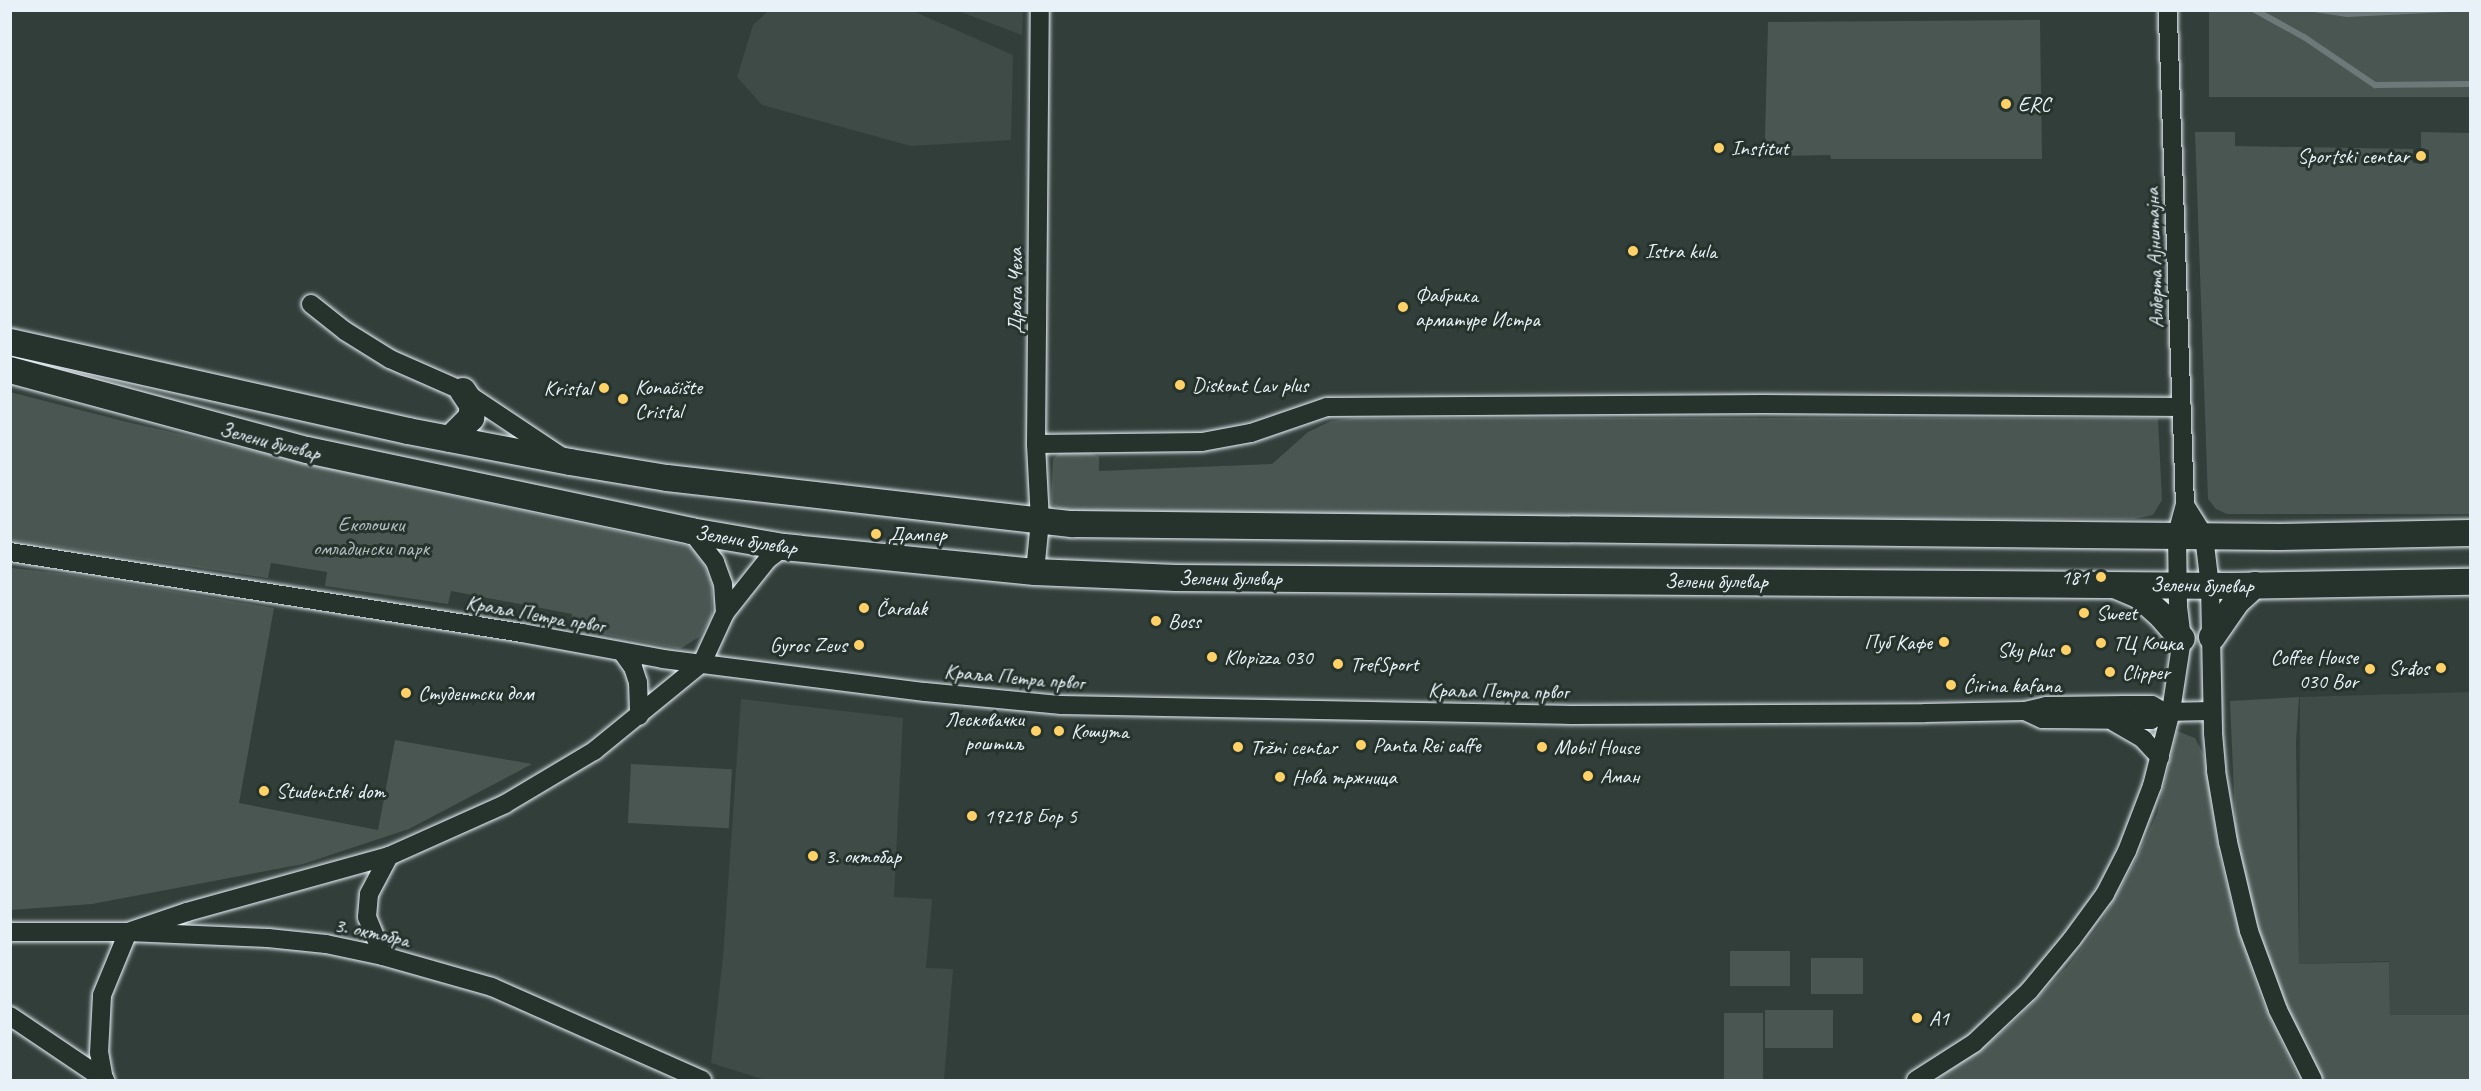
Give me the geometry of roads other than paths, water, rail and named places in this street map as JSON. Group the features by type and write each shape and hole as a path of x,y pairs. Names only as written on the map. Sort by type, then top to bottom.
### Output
{"street":[{"name":"Драга Чеха","path":"1035,572 1040,521 1036,444 1040,10"},
{"name":"Алберта Ајнштајна","path":"2168,10 2185,505"},
{"path":"311,304 345,331 390,359 463,391 570,462"},
{"name":"Зелени булевар","path":"10,342 450,439 570,462 667,478 1040,521 1105,526 2204,536 2470,533"},
{"name":"Зелени булевар","path":"10,370 307,450 691,531 784,547 1035,572 1176,578 2210,586 2470,582"},
{"path":"450,439 471,418 473,406 463,391"},
{"path":"1036,444 1202,442 1251,433 1327,407 1764,404 2182,407"},
{"path":"1916,1080 1974,1043 2029,991 2105,894 2127,851 2152,786 2160,757 2182,639 2177,534 2185,505"},
{"path":"2185,505 2204,536 2210,586 2212,711 2216,771 2228,842 2249,931 2277,1010 2313,1080"},
{"path":"691,531 715,562 723,584 725,613"},
{"path":"105,1080 99,1053 102,995 128,932 187,912 389,856 506,804 594,751 702,663 725,613 768,558 784,547"},
{"name":"Краља Петра првог","path":"10,552 522,633 622,652 925,692 1078,706 1584,715 2025,711 2046,706 2152,705 2168,712"},
{"path":"2111,584 2140,596 2182,639"},
{"path":"2212,637 2237,601 2255,585"},
{"path":"622,652 633,668 638,682 639,716"},
{"name":"Краља Петра првог","path":"2025,711 2042,719 2109,720 2151,720 2168,712 2212,711"},
{"path":"2109,720 2136,735 2160,757"},
{"path":"383,956 367,917 369,894 389,856"},
{"name":"3. октобра","path":"10,932 128,932 268,938 383,956 492,987 702,1080"},
{"path":"10,1016 105,1080"}],"waterway":[{"path":"2255,10 2304,37 2375,85 2470,84"}],"place":[{"name":"ERC","path":"2006,104"},
{"name":"Institut","path":"1719,148"},
{"name":"Sportski centar","path":"2421,156"},
{"name":"Istra kula","path":"1633,251"},
{"name":"Фабрика арматуре Истра","path":"1403,307"},
{"name":"Diskont Lav plus","path":"1180,385"},
{"name":"Kristal","path":"604,388"},
{"name":"Konačište Cristal","path":"623,399"},
{"name":"Дампер","path":"876,534"},
{"name":"181","path":"2101,577"},
{"name":"Čardak","path":"864,608"},
{"name":"Sweet","path":"2084,613"},
{"name":"Boss","path":"1156,621"},
{"name":"Пуб Кафе","path":"1944,642"},
{"name":"ТЦ Коцка","path":"2101,643"},
{"name":"Gyros Zeus","path":"859,645"},
{"name":"Sky plus","path":"2066,650"},
{"name":"Klopizza 030","path":"1212,657"},
{"name":"TrefSport","path":"1338,664"},
{"name":"Srđos","path":"2441,668"},
{"name":"Coffee House 030 Bor","path":"2370,669"},
{"name":"Clipper","path":"2110,672"},
{"name":"Ćirina kafana","path":"1951,685"},
{"name":"Студентски дом","path":"406,693"},
{"name":"Лесковачки роштиљ","path":"1036,731"},
{"name":"Кошута","path":"1059,731"},
{"name":"Panta Rei caffe","path":"1361,745"},
{"name":"Tržni centar","path":"1238,747"},
{"name":"Mobil House","path":"1542,747"},
{"name":"Аман","path":"1588,776"},
{"name":"Нова тржница","path":"1280,777"},
{"name":"Studentski dom","path":"264,791"},
{"name":"19218 Бор 5","path":"972,816"},
{"name":"3. октобар","path":"813,856"},
{"name":"A1","path":"1917,1018"}],"park label":[{"name":"Еколошки омладински парк","path":"371,536"}]}
